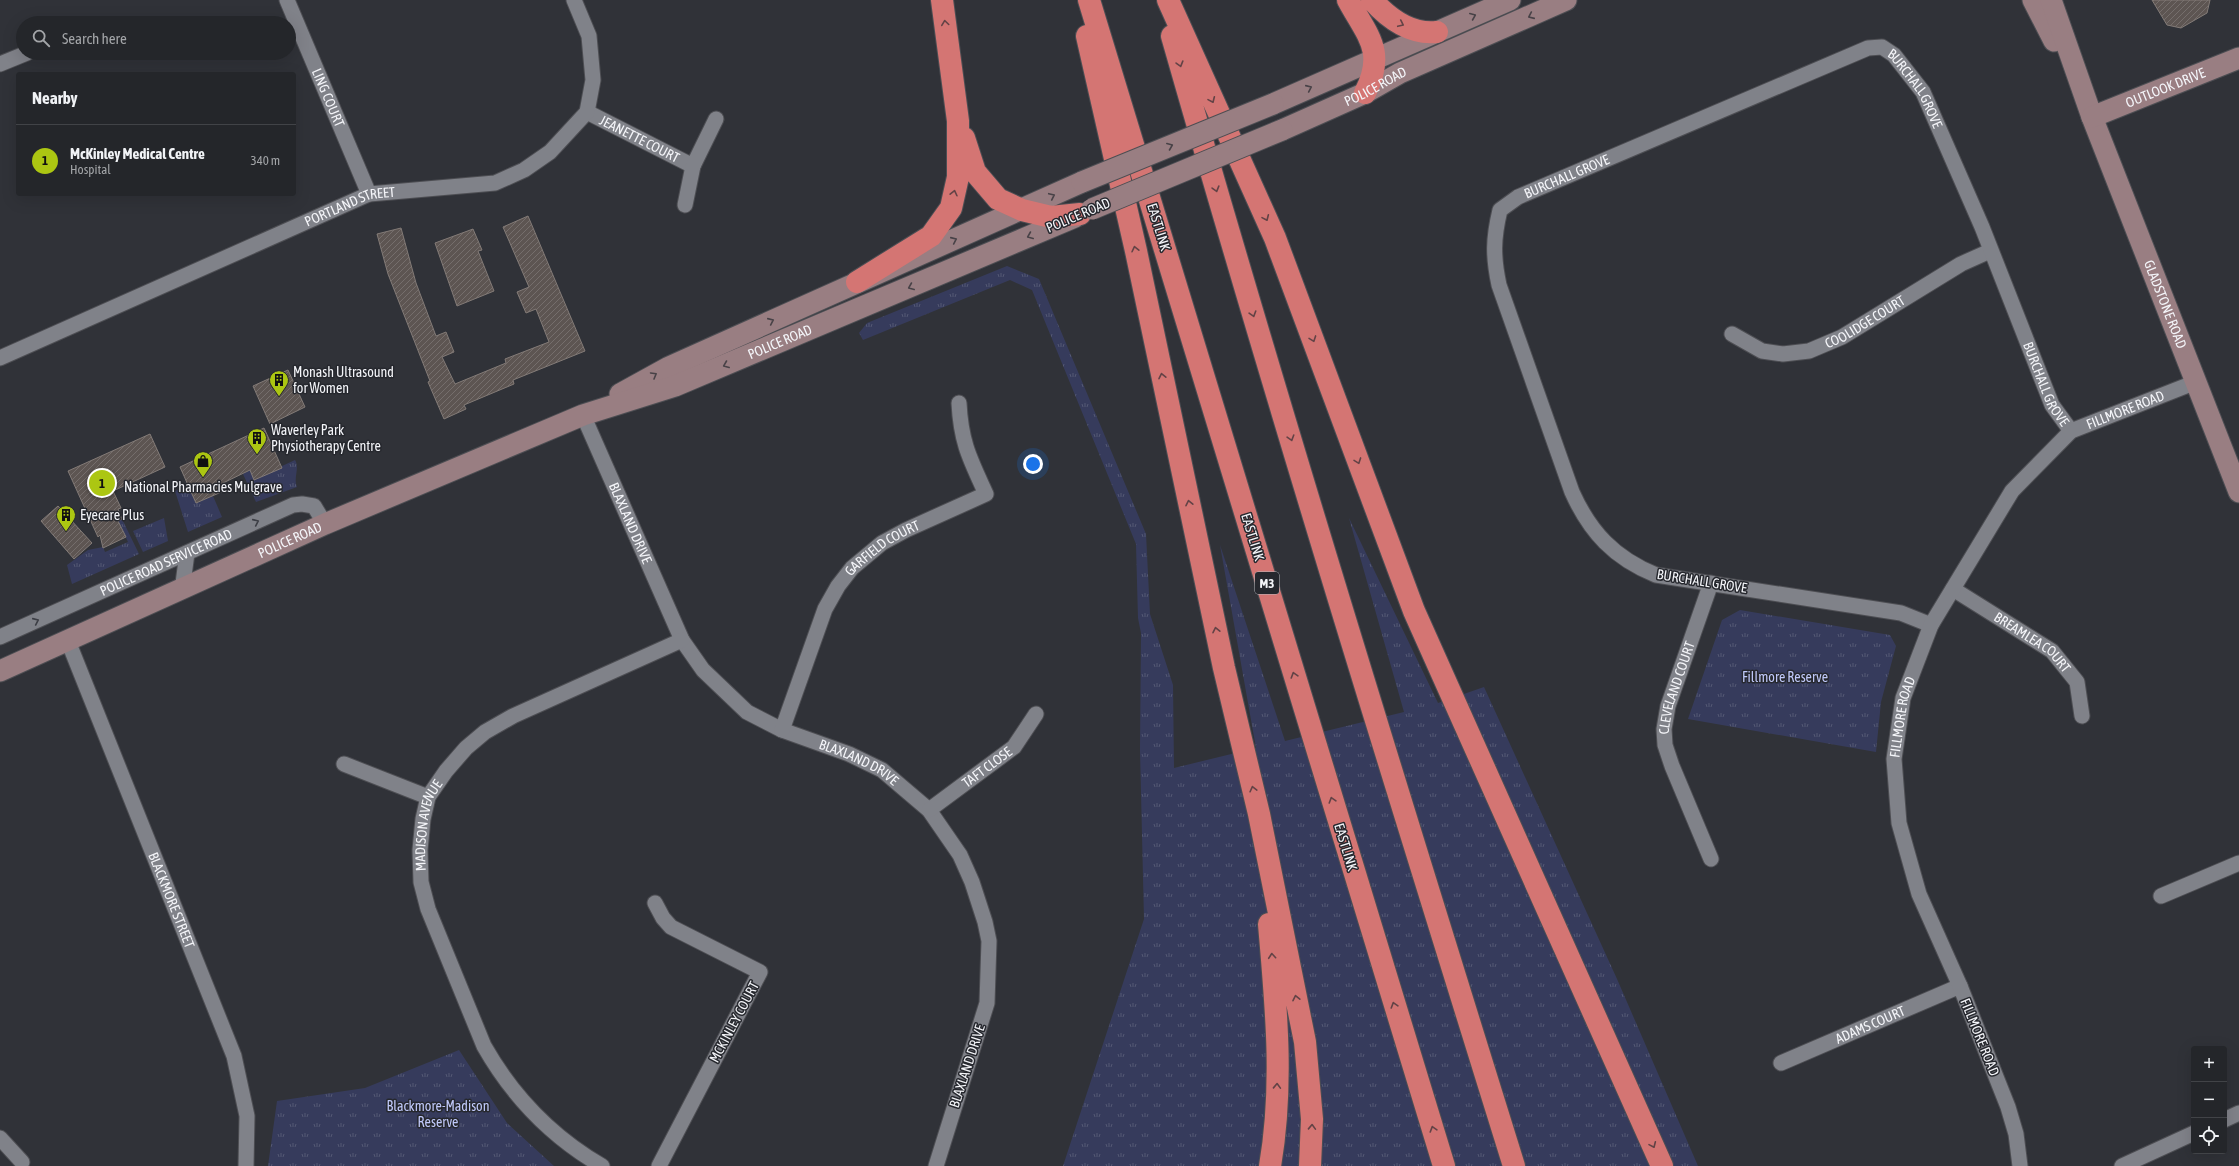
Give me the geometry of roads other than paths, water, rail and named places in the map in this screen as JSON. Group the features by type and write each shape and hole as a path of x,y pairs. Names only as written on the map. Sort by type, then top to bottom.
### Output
{"highway":[{"path":"857,282 931,236 951,208 958,177 958,121 942,0"},
{"path":"1078,0 1136,251 1224,668 1259,814 1305,1042 1312,1119 1310,1166"},
{"name":"EASTLINK","path":"1090,0 1444,1166"},
{"path":"1161,0 1232,243 1420,863 1514,1166"},
{"path":"1168,0 1275,238 1414,611 1662,1166"},
{"path":"1348,0 1375,50 1376,58 1374,76 1364,93"},
{"path":"1372,0 1387,16 1395,21 1423,32 1437,32"},
{"path":"958,121 975,172 998,199 1022,210 1051,218 1086,212"},
{"path":"1259,814 1279,1030 1276,1133 1270,1166"},
{"path":"1545,905 1645,1166"}],"main road":[{"name":"POLICE ROAD","path":"583,415 669,367 857,282 1022,210 1082,182 1274,104 1510,0"},
{"name":"POLICE ROAD","path":"0,671 182,591 325,524 583,415 675,386 1282,130 1364,93 1400,73 1566,0"},
{"name":"GLADSTONE ROAD","path":"2033,0 2092,117"},
{"name":"GLADSTONE ROAD","path":"2051,0 2092,117 2239,492"},
{"name":"OUTLOOK DRIVE","path":"2092,117 2239,58"}],"street":[{"name":"LING COURT","path":"287,0 294,16"},
{"path":"574,0 589,36 593,80 587,112"},
{"name":"LING COURT","path":"296,21 369,194"},
{"name":"BURCHALL GROVE","path":"1931,626 1900,613 1656,575 1634,566 1610,548 1582,516 1572,492 1499,285 1495,266 1494,235 1500,210 1526,194 1868,48 1882,46 1894,55 1923,92 1982,227 2052,404 2071,431"},
{"path":"0,64 16,57"},
{"name":"PORTLAND STREET","path":"0,358 369,194 495,183 524,170 550,152 587,112"},
{"name":"JEANETTE COURT","path":"587,112 693,166"},
{"name":"JEANETTE COURT","path":"686,205 693,166 716,119"},
{"name":"COOLIDGE COURT","path":"1732,334 1762,351 1783,354 1809,351 1842,337 1961,264 1990,250"},
{"name":"FILLMORE ROAD","path":"2020,1166 2016,1134 2008,1107 1960,986 1919,894 1899,823 1894,759 1903,698 1931,626 2012,491 2071,431 2196,382"},
{"name":"GARFIELD COURT","path":"782,730 825,609 838,586 852,568 882,543 906,530 986,494 964,446 960,427 959,403"},
{"name":"BLAXLAND DRIVE","path":"583,415 682,640 703,670 723,691 747,712 782,730 849,754 882,770 929,810 960,855 972,882 985,922 989,941 987,1003 936,1166"},
{"name":"POLICE ROAD SERVICE ROAD","path":"0,638 293,506 302,504 314,506 325,524"},
{"path":"182,591 187,553"},
{"name":"CLEVELAND COURT","path":"1711,583 1668,706 1664,729 1665,744 1672,766 1711,859"},
{"name":"BREAMLEA COURT","path":"1953,589 2052,651 2077,682 2082,716"},
{"name":"MADISON AVENUE","path":"602,1166 558,1136 532,1112 494,1064 484,1046 436,930 421,882 420,850 422,819 428,797 446,771 466,748 485,732 513,716 682,640"},
{"name":"BLACKMORE STREET","path":"68,641 234,1056 247,1116 246,1166"},
{"name":"TAFT CLOSE","path":"929,810 1014,747 1036,714"},
{"path":"344,764 428,797"},
{"path":"2161,896 2239,863"},
{"name":"MCKINLEY COURT","path":"655,903 663,918 671,927 760,972 659,1166"},
{"name":"ADAMS COURT","path":"1781,1063 1960,986"},
{"path":"2227,1119 2239,1113"},
{"path":"2122,1166 2191,1134"},
{"path":"0,1138 22,1162"}],"place":[{"name":"Monash Ultrasound for Women","path":"279,397"},
{"name":"Waverley Park Physiotherapy Centre","path":"257,455"},
{"name":"National Pharmacies Mulgrave","path":"203,478"},
{"name":"McKinley Medical Centre","path":"102,483"},
{"name":"Eyecare Plus","path":"66,532"}],"park label":[{"name":"Fillmore Reserve","path":"1785,677"},
{"name":"Blackmore-Madison Reserve","path":"438,1114"}]}
